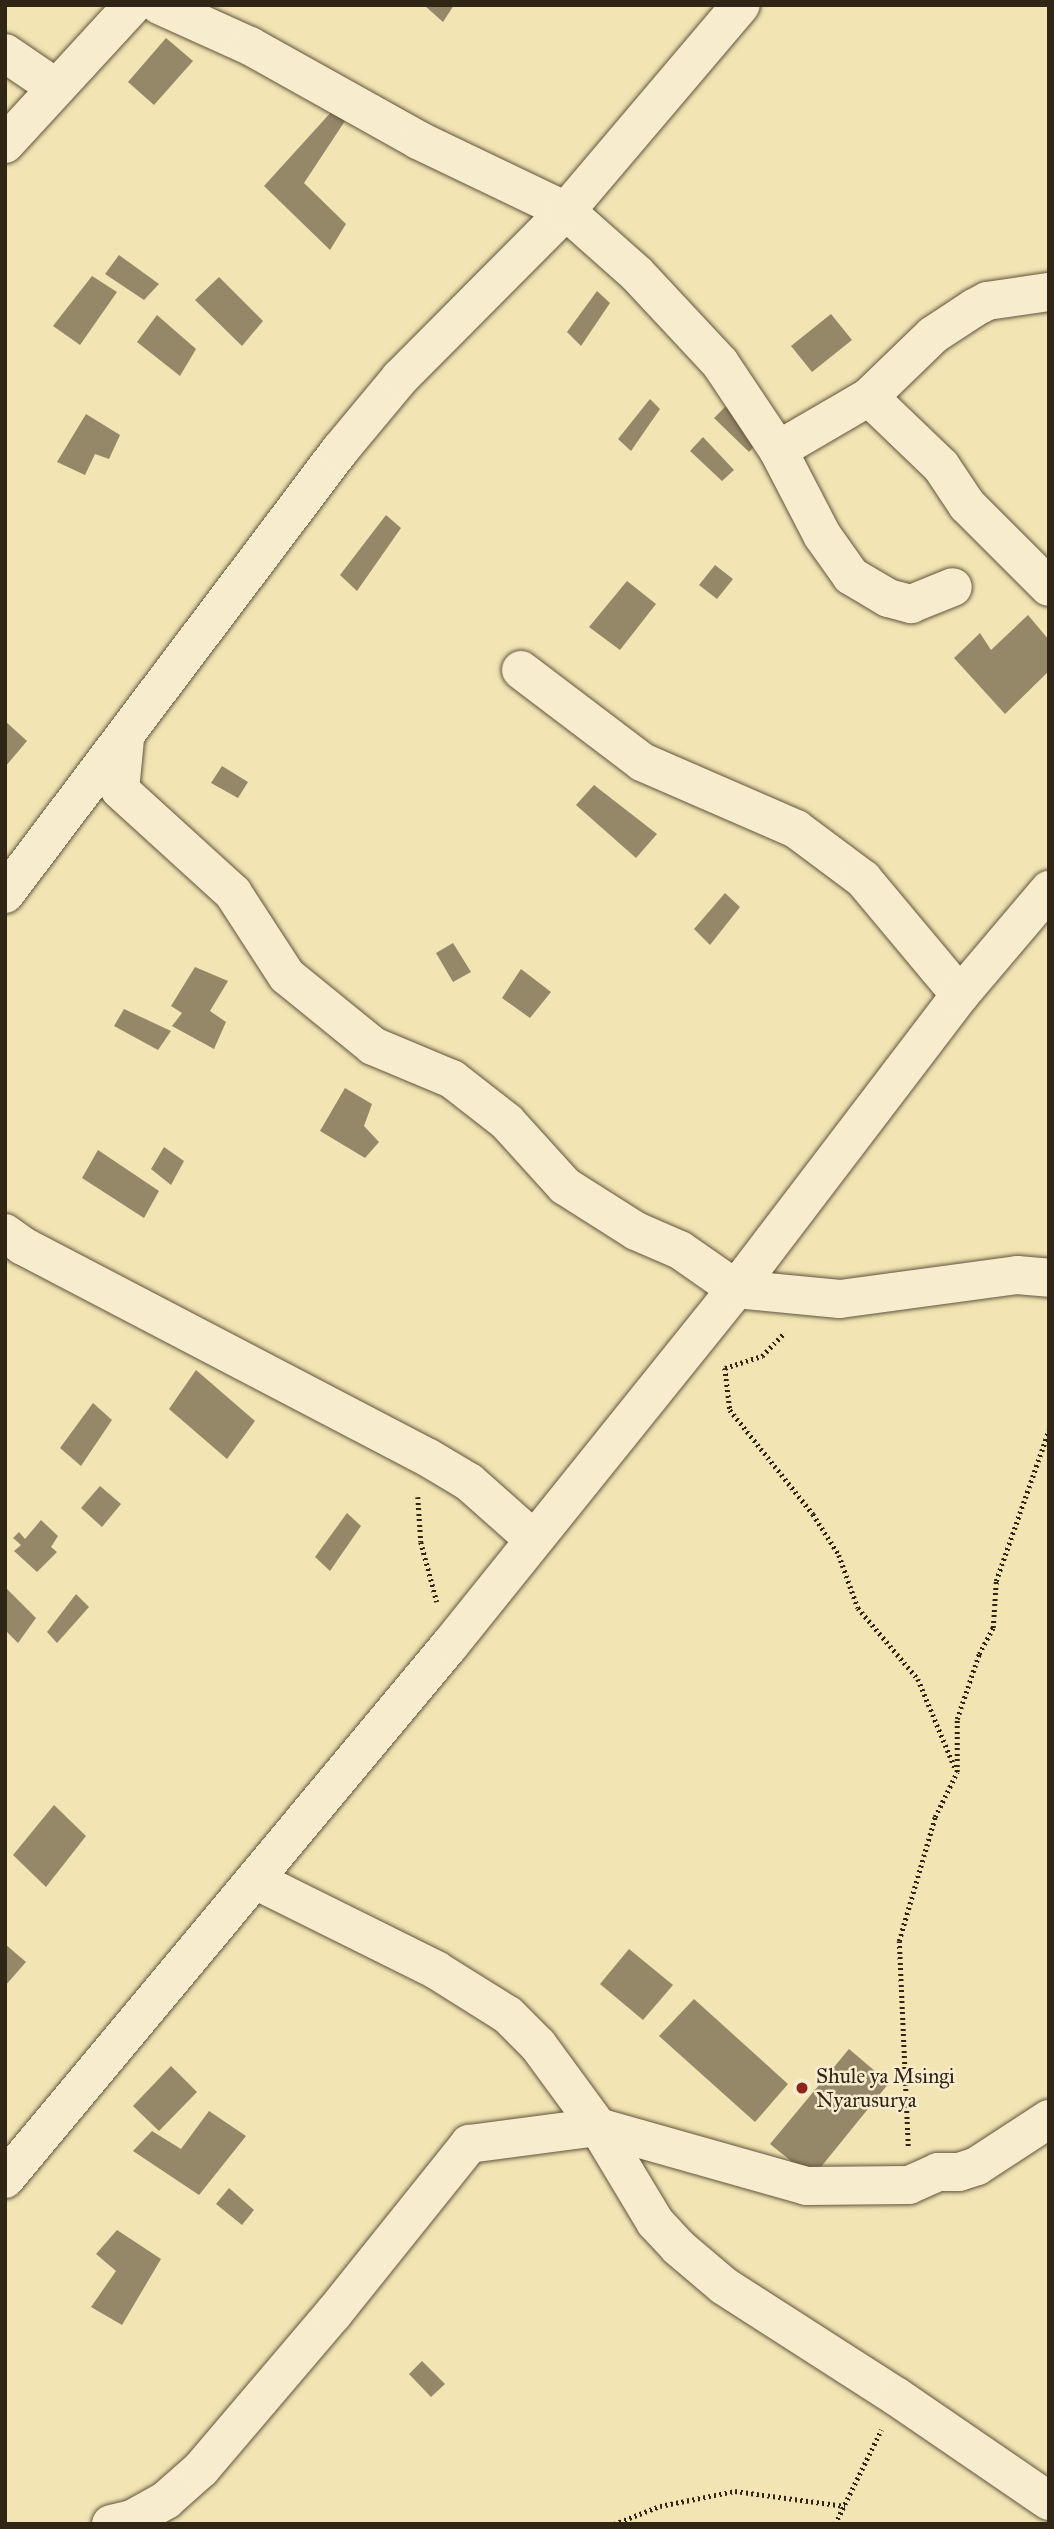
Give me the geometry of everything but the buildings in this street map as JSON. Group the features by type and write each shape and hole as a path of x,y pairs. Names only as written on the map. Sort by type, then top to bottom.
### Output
{"street":[{"path":"5,144 55,87 134,5"},
{"path":"159,5 250,46 418,140 566,211 636,274 720,362 778,450 822,535 851,576 888,598 911,604 953,587"},
{"path":"5,894 125,739 332,461 391,388 566,211 741,5"},
{"path":"5,53 55,87"},
{"path":"778,450 869,397 933,335 974,308 987,301 1049,292"},
{"path":"869,397 941,466 967,506 1049,587"},
{"path":"522,670 642,762 796,830 863,879 960,995"},
{"path":"125,739 120,790 233,893 292,981 373,1046 452,1079 507,1122 565,1186 636,1231 680,1250 736,1289 840,1299 1017,1275 1049,1278"},
{"path":"5,2179 449,1646 532,1538 736,1289 960,995 1049,890"},
{"path":"5,1233 23,1246 427,1457 469,1482 532,1538"},
{"path":"255,1880 436,1970 508,2015 538,2045 598,2127 655,2222 678,2248 724,2286 898,2396 1049,2501"},
{"path":"111,2524 132,2519 166,2500 201,2469 333,2314 466,2146 598,2127 807,2186 909,2185 938,2172 959,2172 976,2166 1049,2119"}],"path":[{"path":"713,1372 762,1356 787,1331 840,1299"},
{"path":"725,1368 730,1410 813,1514 839,1555 858,1608 918,1679 957,1772"},
{"path":"909,2185 899,1941 935,1816 957,1772 957,1719 979,1654 993,1628 996,1581 1049,1430"},
{"path":"419,1492 421,1542 449,1646"},
{"path":"835,2524 898,2396"},
{"path":"614,2524 660,2506 735,2491 845,2506"}],"place":[{"name":"Shule ya Msingi Nyarusurya","path":"802,2088"}]}
